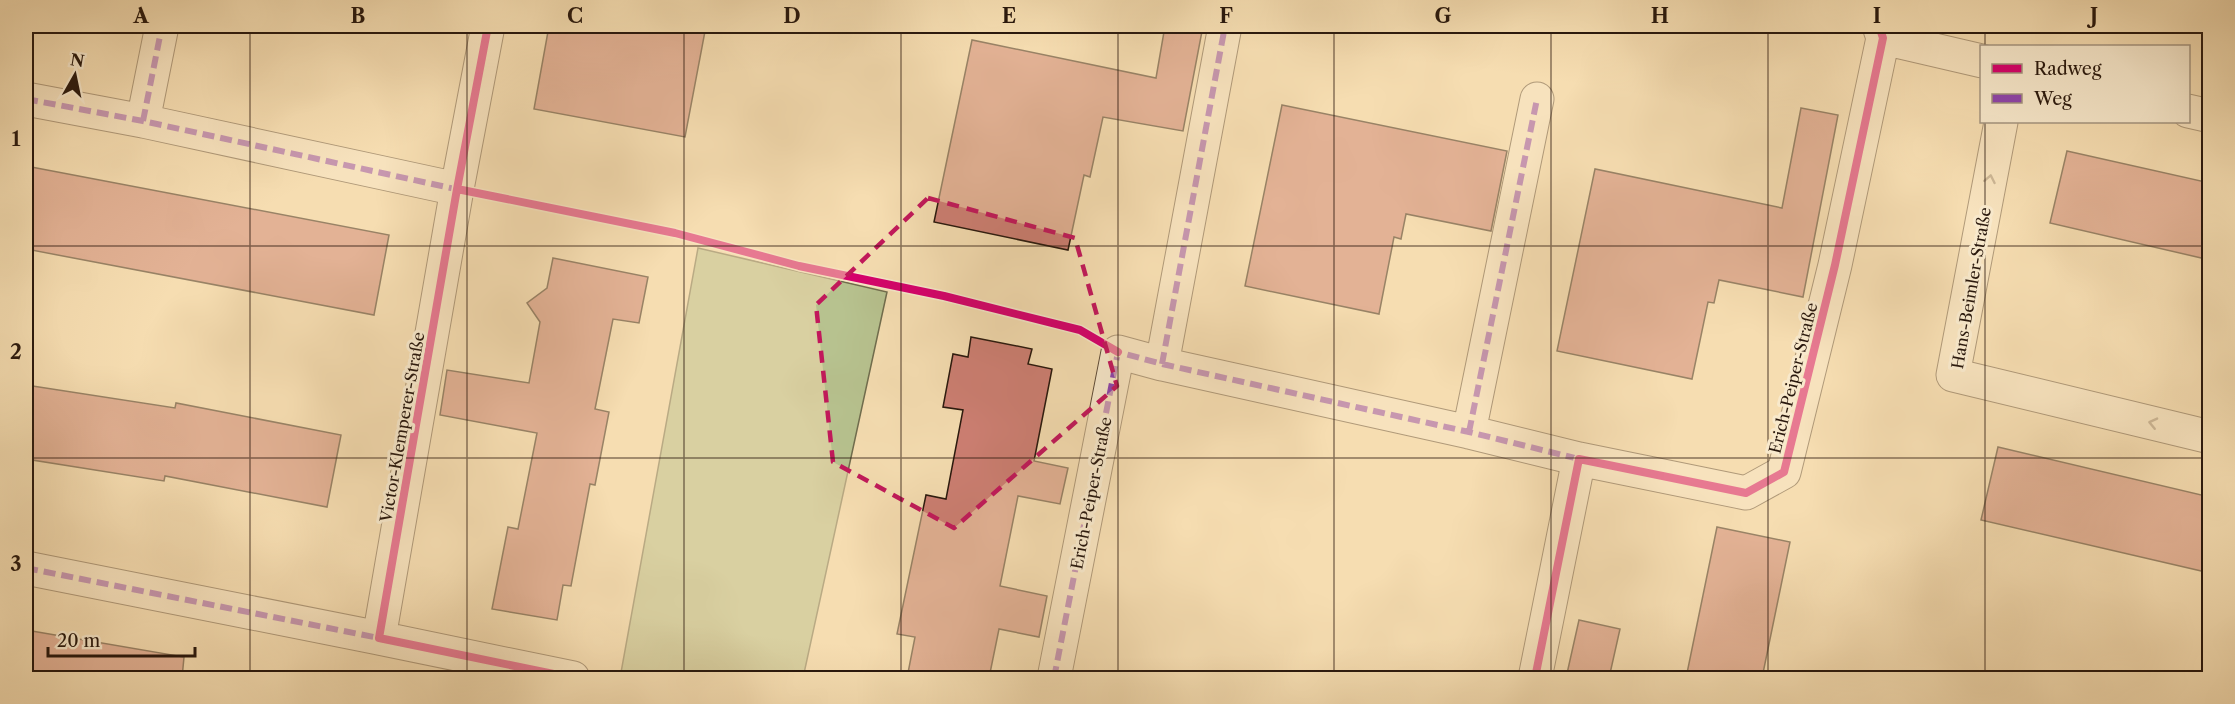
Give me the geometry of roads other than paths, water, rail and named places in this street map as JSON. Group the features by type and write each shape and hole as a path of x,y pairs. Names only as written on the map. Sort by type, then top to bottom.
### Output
{"street":[{"path":"143,121 162,26"},
{"name":"Victor-Klemperer-Straße","path":"379,638 457,189 488,26"},
{"path":"1162,364 1225,26"},
{"path":"1881,32 1980,60"},
{"name":"Erich-Peiper-Straße","path":"1054,678 1119,352 1162,364 1579,459 1746,493 1784,472 1835,265 1881,32"},
{"path":"26,99 143,121 457,189"},
{"path":"1468,432 1537,99"},
{"path":"2190,111 2210,116"},
{"name":"Hans-Beimler-Straße","path":"2001,123 1953,375 2210,437"},
{"path":"1535,678 1579,459"},
{"path":"26,568 573,678"}]}
